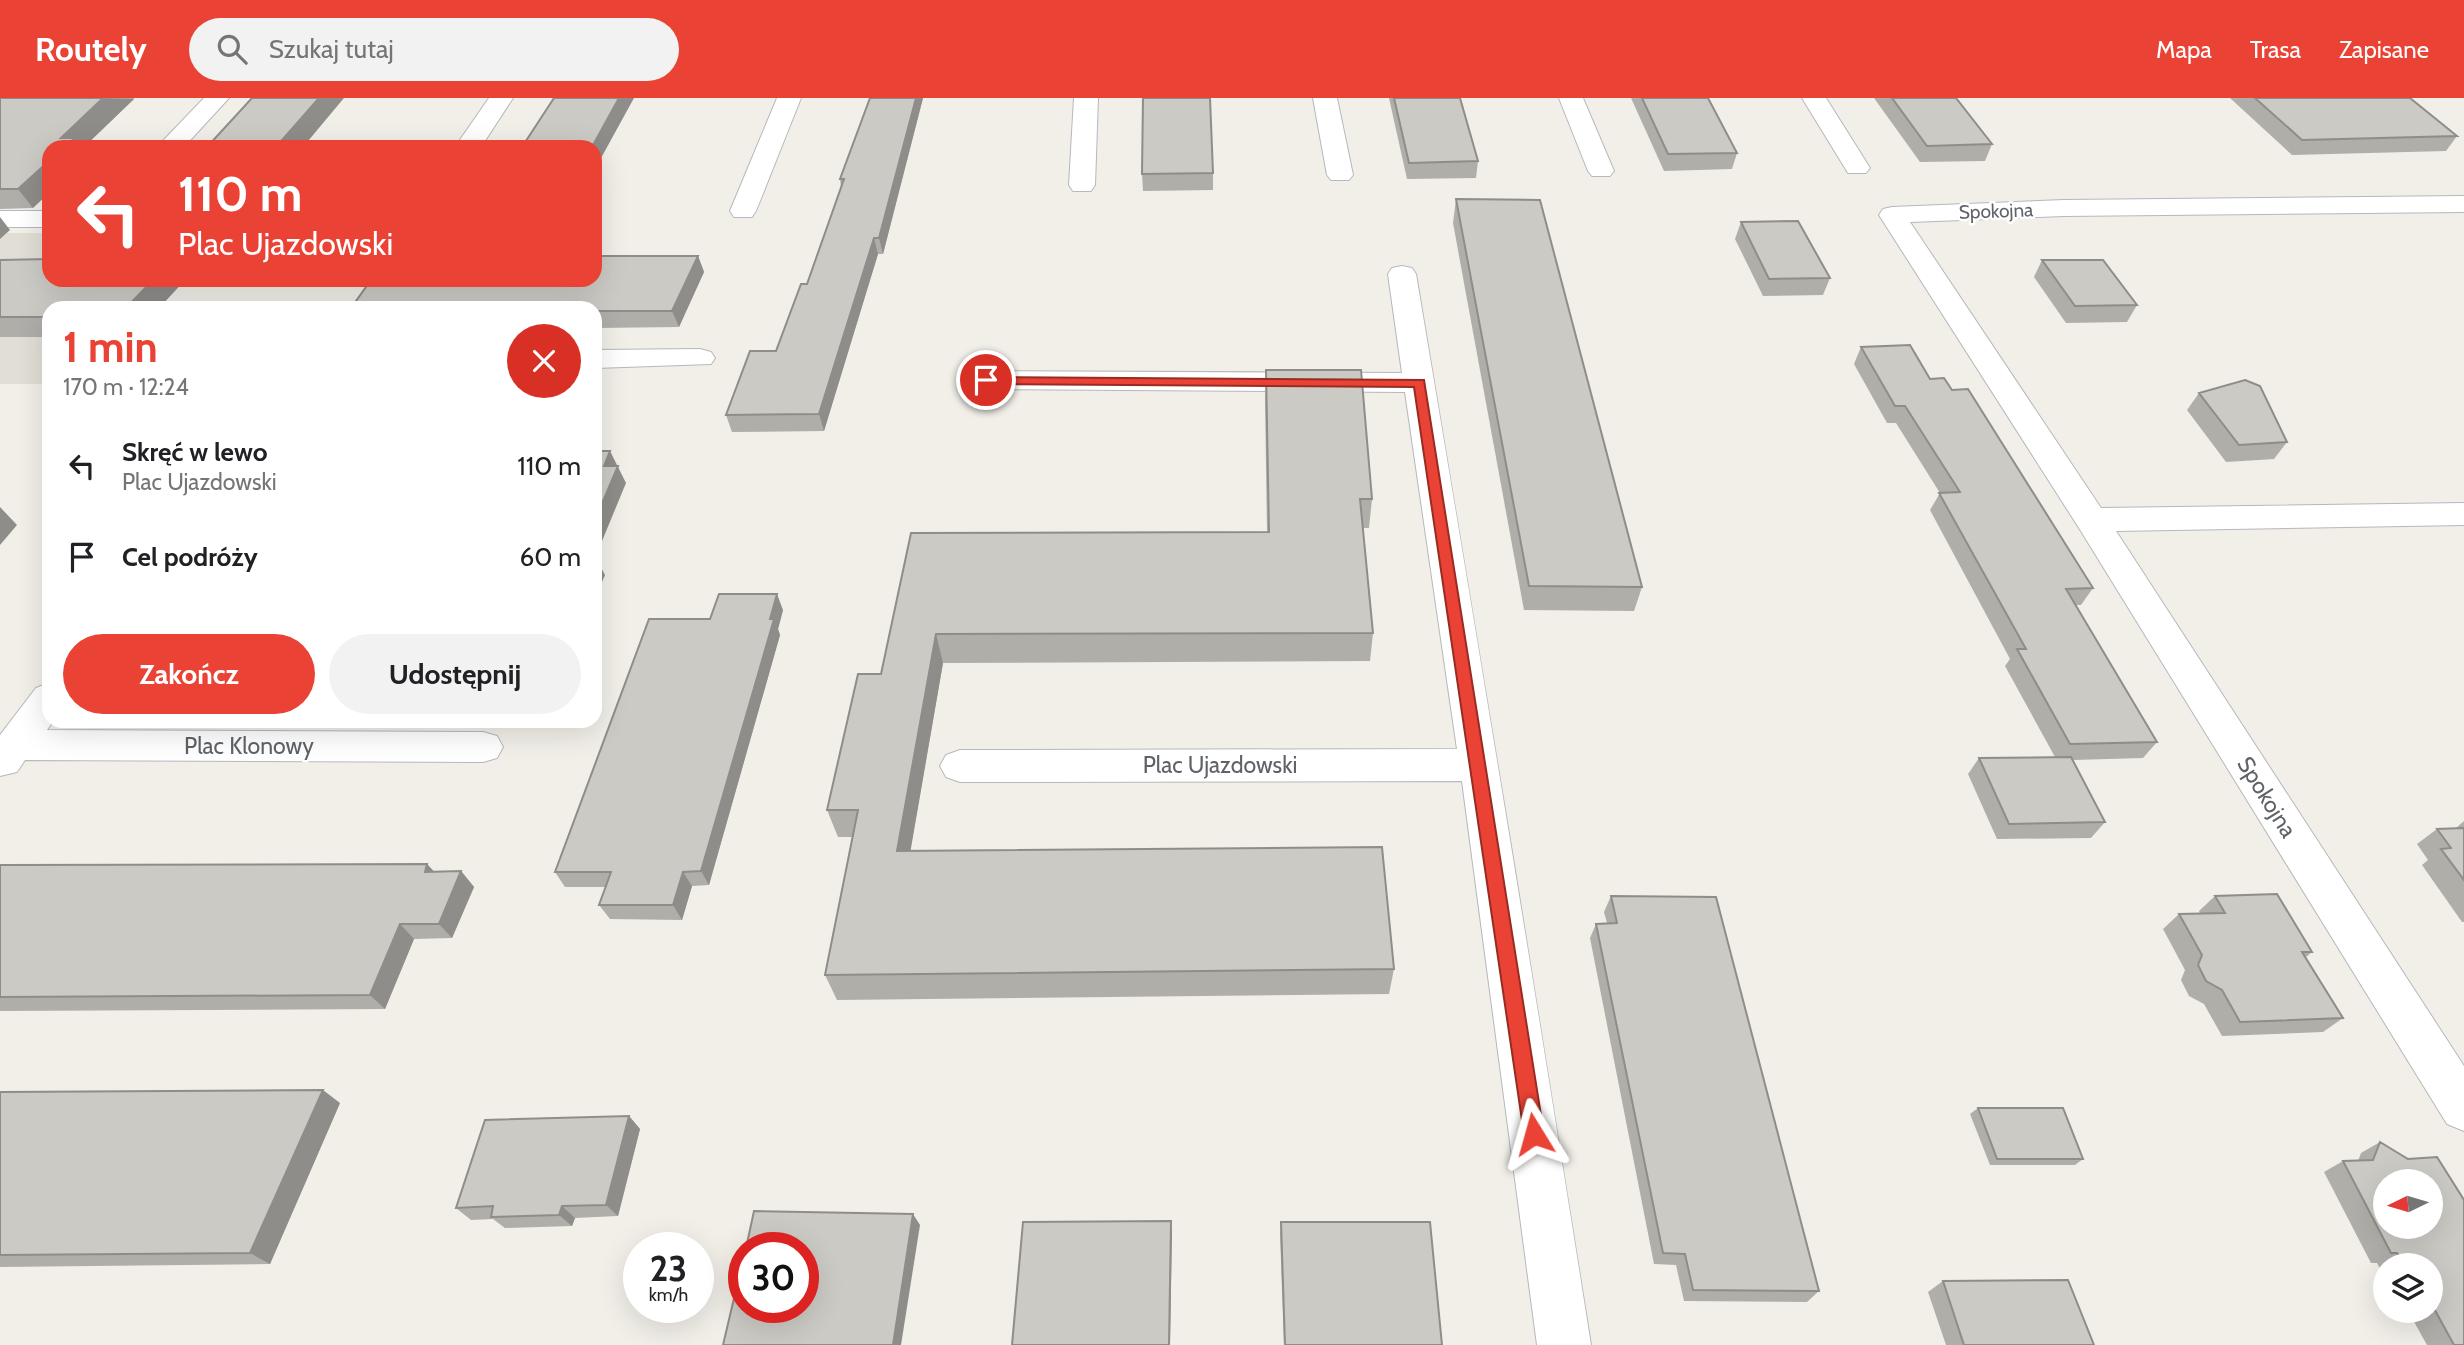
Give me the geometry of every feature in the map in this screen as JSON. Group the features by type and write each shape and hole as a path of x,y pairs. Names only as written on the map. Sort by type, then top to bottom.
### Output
{"street":[{"path":"177,140 216,98"},
{"path":"473,140 501,98"},
{"path":"743,211 789,98"},
{"path":"1082,185 1086,98"},
{"path":"1325,98 1340,174"},
{"path":"1571,98 1601,172"},
{"path":"1814,98 1857,168"},
{"name":"Spokojna","path":"2457,1085 1892,215 2077,208 2464,204"},
{"path":"0,219 42,219"},
{"path":"1402,274 1479,765 1564,1345"},
{"path":"602,359 700,358"},
{"path":"986,380 1420,383"},
{"path":"2091,520 2464,514"},
{"path":"7,755 42,708"},
{"name":"Plac Klonowy","path":"7,755 483,747"},
{"name":"Plac Ujazdowski","path":"960,766 1479,765"}],"shaded area":[{"path":"0,233 42,233 42,287 49,287 49,301 42,301 42,384 0,384"}],"building":[{"path":"0,98 103,98 61,138 75,138 73,140 42,140 42,167 18,189 0,189"},
{"path":"252,98 319,98 282,140 213,140"},
{"path":"554,98 619,98 596,140 527,140"},
{"path":"870,98 916,98 879,238 874,238 819,414 726,415 750,351 776,351 801,284 807,284 844,179 840,179"},
{"path":"1143,98 1210,98 1213,173 1142,174"},
{"path":"1394,98 1460,98 1478,161 1409,163"},
{"path":"1642,98 1708,98 1737,153 1668,154"},
{"path":"1892,98 1956,98 1992,144 1927,146"},
{"path":"2255,98 2410,98 2457,136 2302,140"},
{"path":"1456,199 1540,200 1642,587 1529,586"},
{"path":"1798,221 1830,278 1769,279 1741,222"},
{"path":"602,256 698,256 672,311 602,311 602,301 356,301 366,287 602,287"},
{"path":"42,259 42,287 146,287 133,301 42,301 42,317 0,317 0,260"},
{"path":"2042,260 2103,260 2137,305 2075,306"},
{"path":"1910,345 1930,379 1944,378 1952,390 1968,389 2093,588 2066,589 2157,742 2070,744 2017,649 2026,649 1939,493 1960,492 1905,406 1895,406 1861,347"},
{"path":"1266,370 1361,370 1372,499 1360,499 1373,633 936,634 897,851 1382,847 1394,969 825,975 858,810 827,810 858,674 881,674 911,533 1269,532"},
{"path":"2245,380 2260,386 2287,442 2239,445 2199,393"},
{"path":"602,451 610,451 604,466 618,466 602,504"},
{"path":"719,594 777,594 770,619 774,619 701,871 683,872 673,905 599,905 611,872 555,872 649,619 710,619"},
{"path":"2071,757 2105,822 2009,824 1979,758"},
{"path":"2464,828 2464,880 2441,849 2451,848 2437,829"},
{"path":"427,864 425,872 461,871 439,924 400,924 370,995 0,997 0,865"},
{"path":"2277,894 2312,952 2302,952 2343,1018 2240,1022 2222,990 2206,981 2198,965 2202,955 2179,914 2225,913 2215,896"},
{"path":"1611,896 1716,897 1819,1291 1693,1290 1685,1254 1663,1253 1596,924 1617,923"},
{"path":"323,1090 250,1253 0,1255 0,1092"},
{"path":"1978,1108 2063,1108 2083,1159 1997,1159"},
{"path":"629,1116 606,1205 562,1206 559,1215 491,1217 493,1206 456,1208 485,1120"},
{"path":"2380,1142 2408,1159 2437,1157 2464,1200 2464,1345 2454,1345 2442,1323 2443,1253 2391,1253 2384,1239 2443,1239 2443,1169 2373,1169 2373,1218 2343,1161 2373,1160"},
{"path":"754,1211 913,1214 893,1345 723,1345 728,1323 819,1323 819,1232 749,1232"},
{"path":"1171,1221 1169,1345 1012,1345 1023,1222"},
{"path":"1281,1222 1430,1222 1442,1345 1285,1345"},
{"path":"2068,1280 2094,1345 1964,1345 1943,1281"}],"route":[{"path":"986,380 1420,383 1534,1134"}]}
